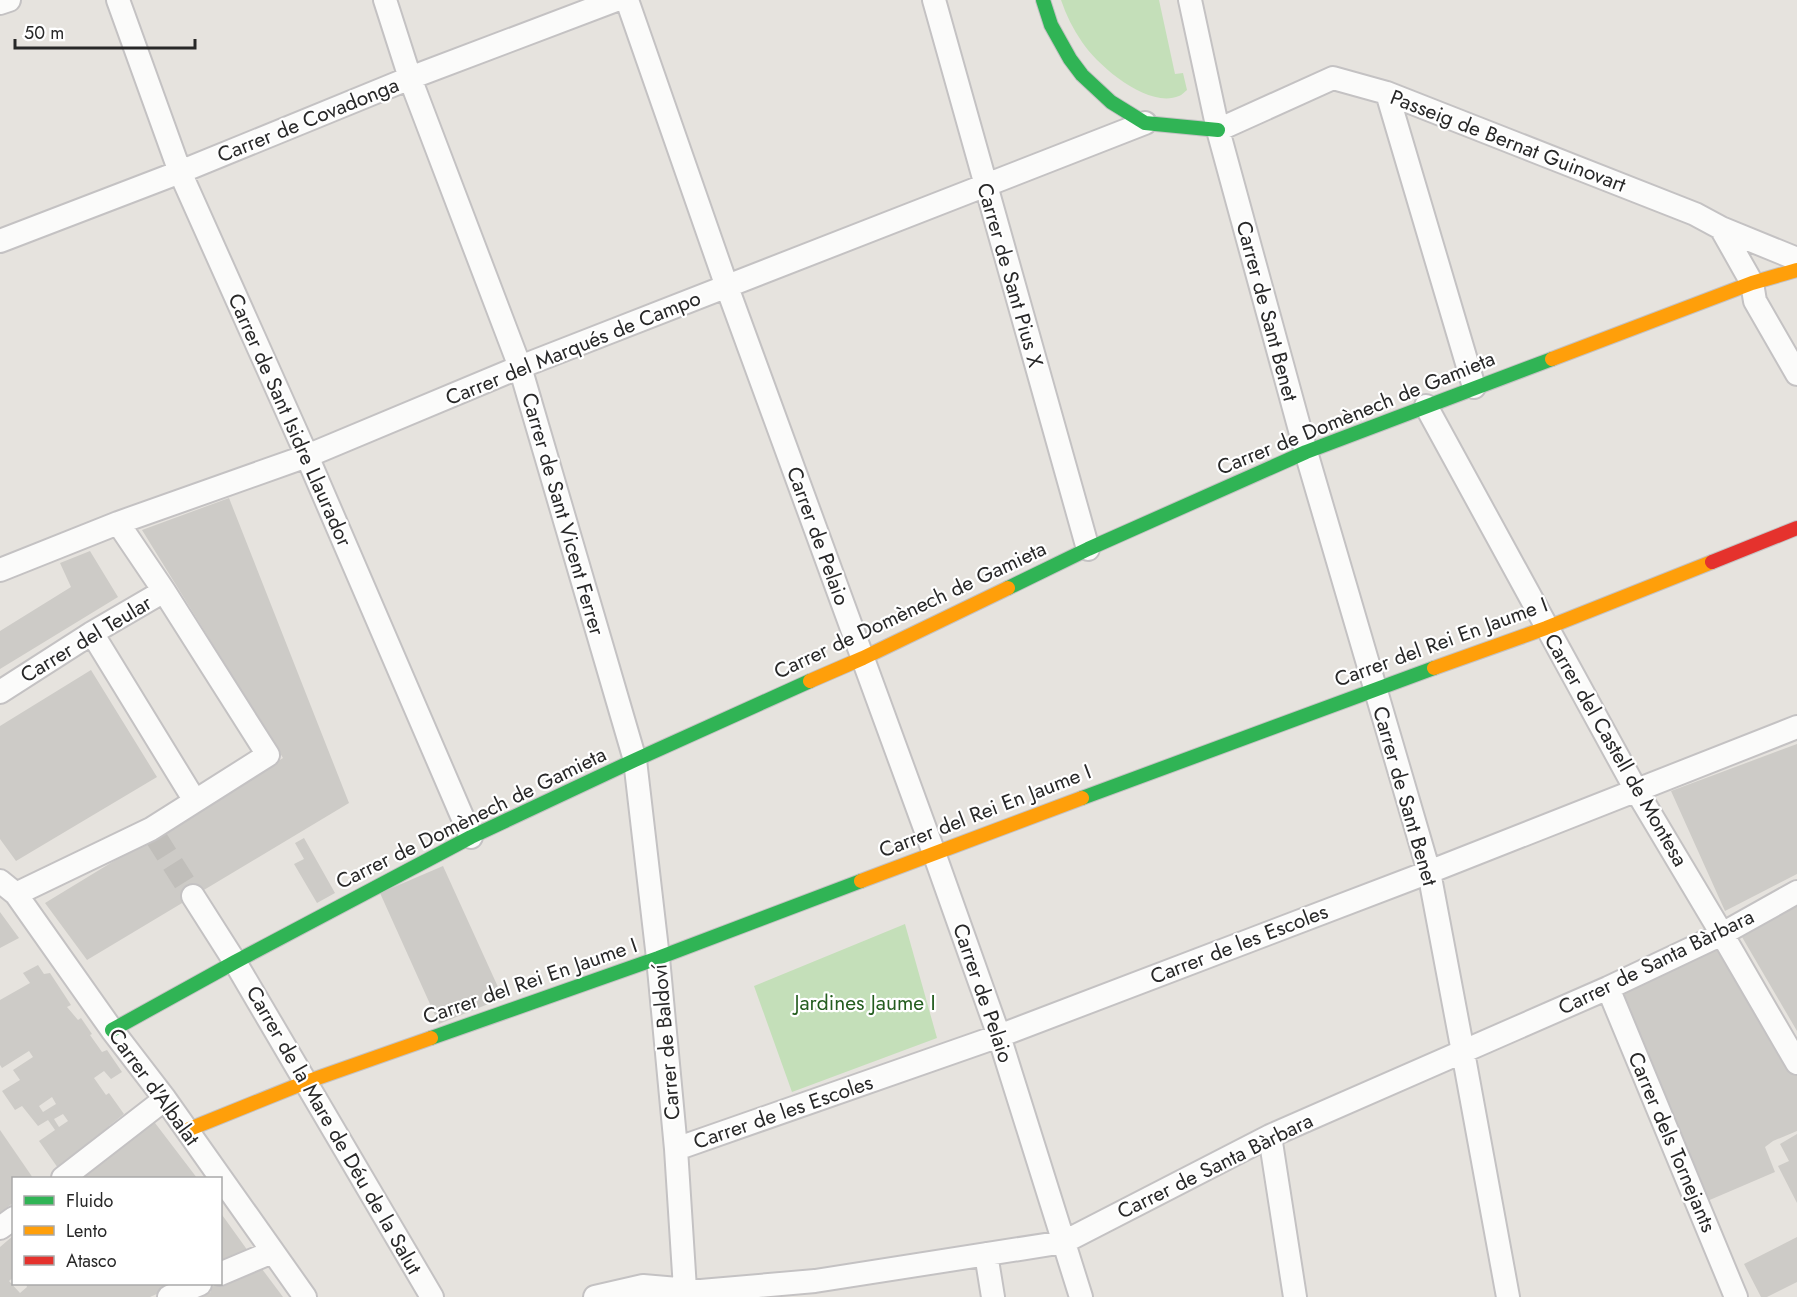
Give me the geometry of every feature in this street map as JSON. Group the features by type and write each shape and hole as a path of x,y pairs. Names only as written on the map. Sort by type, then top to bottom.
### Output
{"street":[{"path":"0,3 9,0"},
{"name":"Carrer de Sant Isidre Llaurador","path":"118,0 180,172 307,456 471,837"},
{"name":"Carrer de Sant Vicent Ferrer","path":"385,0 410,78 520,367 634,760"},
{"name":"Carrer de Covadonga","path":"0,241 180,172 410,78 616,0"},
{"name":"Carrer de Pelaio","path":"627,0 727,287 999,1036 1081,1297"},
{"name":"Carrer de Sant Pius X","path":"934,0 1088,549"},
{"path":"1043,0 1060,43 1082,75 1111,102 1145,123 1218,130"},
{"name":"Carrer de Sant Benet","path":"1190,0 1218,130 1306,452 1429,872 1508,1297"},
{"name":"Passeig de Bernat Guinovart","path":"1218,130 1333,78 1387,93 1695,214 1721,228 1797,259"},
{"path":"1387,93 1474,387"},
{"name":"Carrer del Marqués de Campo","path":"0,570 118,523 307,456 520,367 1145,123"},
{"path":"1721,228 1752,283 1765,295 1797,345"},
{"path":"1752,283 1797,270"},
{"path":"1752,283 1755,301 1797,375"},
{"name":"Carrer de Domènech de Gamieta","path":"112,1030 471,837 634,760 862,658 1088,549 1306,452 1752,283"},
{"name":"Carrer del Castell de Montesa","path":"1426,406 1636,790 1797,1063"},
{"name":"Carrer del Teular","path":"0,692 92,633 164,591 118,523"},
{"name":"Carrer del Rei En Jaume I","path":"187,1130 306,1082 658,958 1374,688 1546,628 1797,528"},
{"path":"8,888 153,833 195,801 268,755 164,591"},
{"path":"92,633 195,801"},
{"name":"Carrer de les Escoles","path":"676,1149 999,1036 1429,872 1797,727"},
{"name":"Carrer de Baldoví","path":"634,760 658,958 676,1149 684,1293"},
{"name":"Carrer d'Albalat","path":"8,888 165,1099 220,1177"},
{"name":"Carrer de Santa Bàrbara","path":"595,1297 643,1286 684,1293 814,1289 986,1254 1064,1242 1270,1136 1608,987 1722,933 1797,892"},
{"name":"Carrer de la Mare de Déu de la Salut","path":"193,896 235,962 432,1297"},
{"name":"Carrer dels Tornejants","path":"1608,987 1736,1297"},
{"path":"66,1177 165,1099"},
{"path":"1270,1136 1294,1297"},
{"name":"Carrer d'Albalat","path":"222,1180 305,1297"},
{"path":"222,1273 272,1252"},
{"path":"986,1254 993,1297"},
{"path":"169,1297 198,1285"}],"green space":[{"path":"1061,0 1159,0 1175,74 1183,73 1187,90 1179,96 1167,98 1139,91 1125,83 1089,52 1073,27"},
{"name":"Jardines Jaume I","path":"905,924 937,1038 792,1092 754,986"}],"building":[{"path":"229,498 349,803 87,960 45,903 283,758 142,530"},
{"path":"90,551 118,597 0,669 0,631 71,587 60,563"},
{"path":"91,670 157,777 16,861 0,839 0,726"},
{"path":"1797,744 1797,874 1725,911 1671,791"},
{"path":"304,838 335,893 317,903 294,864 304,859 295,843"},
{"path":"443,866 503,998 439,1024 380,893"},
{"path":"1797,905 1797,1031 1742,937"},
{"path":"0,912 19,938 0,948"},
{"path":"1719,943 1797,1075 1797,1131 1765,1147 1775,1172 1705,1202 1616,986"},
{"path":"38,965 44,974 50,973 71,1005 67,1007 78,1020 81,1018 102,1052 107,1050 122,1072 111,1079 104,1071 94,1078 106,1095 109,1093 124,1114 109,1126 111,1129 58,1168 39,1141 55,1130 48,1120 38,1126 22,1106 15,1110 2,1091 20,1080 13,1070 33,1057 29,1051 2,1068 0,1065 0,1000 30,983 23,973","holes":["52,1097 56,1104 43,1112 39,1106","63,1114 68,1121 59,1127 54,1119"]},
{"path":"152,1119 196,1177 83,1177"},
{"path":"0,1130 32,1177 12,1177 12,1204 0,1213"},
{"path":"1797,1134 1797,1203 1778,1166 1789,1161 1780,1144"},
{"path":"222,1215 248,1251 222,1263"},
{"path":"12,1237 12,1279 9,1281 20,1293 26,1285 177,1285 150,1297 0,1297 0,1247"},
{"path":"1797,1237 1797,1282 1767,1297 1761,1297 1744,1264"},
{"path":"259,1265 283,1297 201,1297 211,1292 209,1288 222,1285 222,1282"}],"tunnel":[{"path":"155,836 193,896"}],"traffic: fast":[{"path":"1043,0 1051,25 1070,59 1082,75 1111,102 1145,123 1218,130"},
{"path":"1008,588 1088,549 1306,452 1552,359"},
{"path":"1082,798 1434,668"},
{"path":"112,1030 471,837 810,681"},
{"path":"431,1038 658,958 861,881"}],"traffic: slow":[{"path":"1552,359 1752,283 1797,270"},
{"path":"1434,668 1546,628 1712,562"},
{"path":"810,681 1008,588"},
{"path":"861,881 1082,798"},
{"path":"187,1130 306,1082 431,1038"}],"traffic: jam":[{"path":"1712,562 1797,528"}]}
